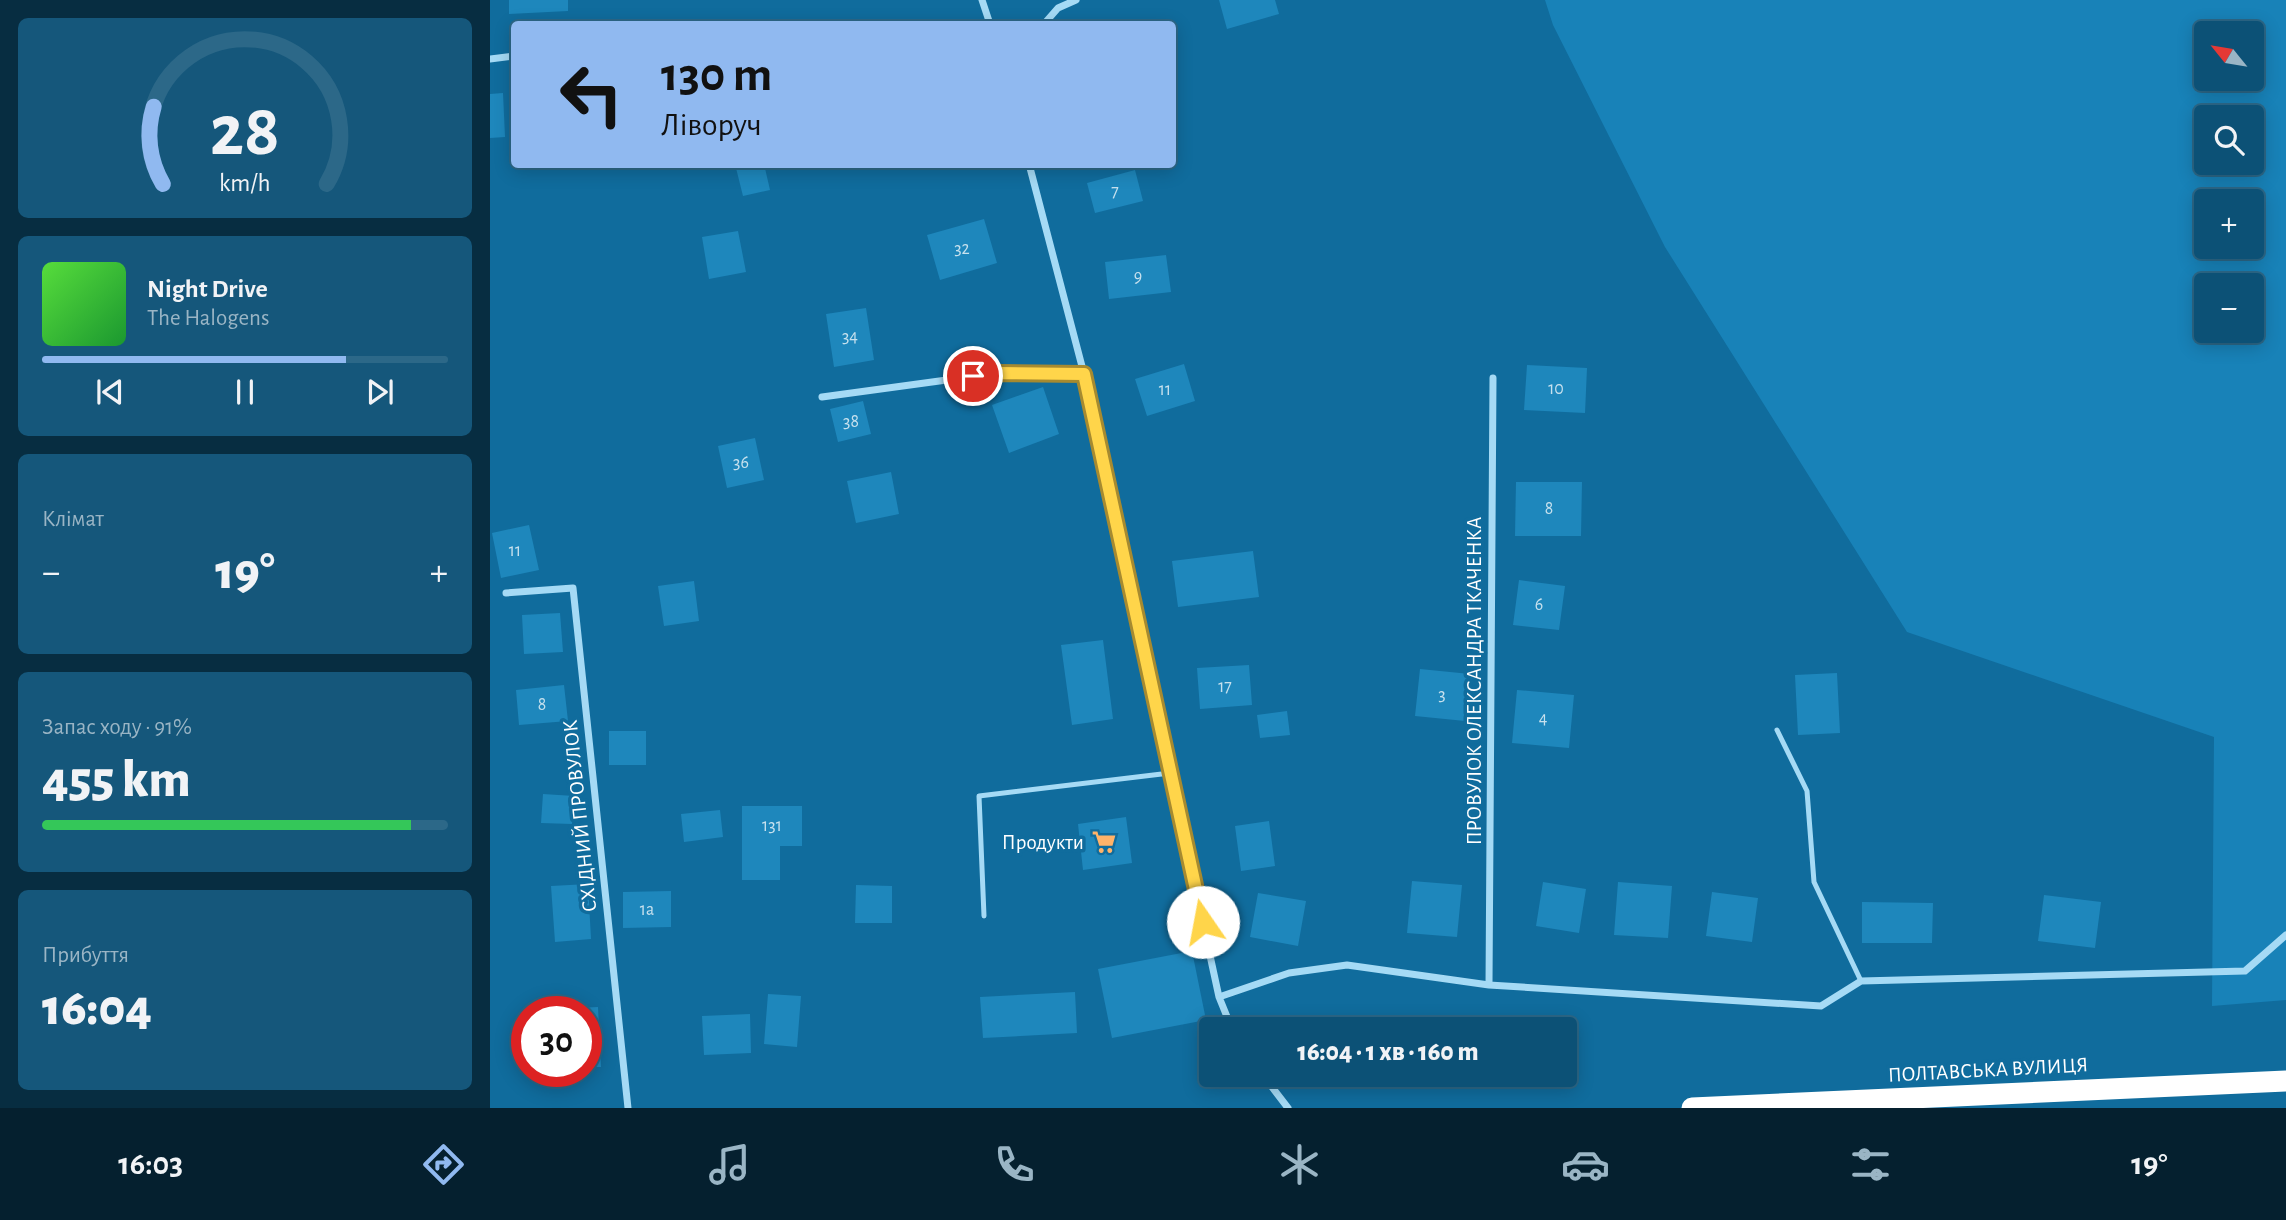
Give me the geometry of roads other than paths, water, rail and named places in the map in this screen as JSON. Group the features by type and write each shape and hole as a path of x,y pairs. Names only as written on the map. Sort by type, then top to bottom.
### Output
{"highway":[{"name":"ПОЛТАВСЬКА ВУЛИЦЯ","path":"1692,1108 2286,1081"}],"street":[{"path":"982,0 989,21"},
{"path":"1047,21 1058,8 1076,0"},
{"path":"490,59 511,56"},
{"path":"1031,168 1084,374 1219,997 1227,1017"},
{"path":"821,397 998,373 1084,374"},
{"name":"ПРОВУЛОК ОЛЕКСАНДРА ТКАЧЕНКА","path":"1489,985 1493,378"},
{"name":"СХІДНИЙ ПРОВУЛОК","path":"506,593 573,588 628,1108"},
{"path":"1219,997 1289,973 1347,965 1489,985 1821,1006 1861,981 2245,971 2286,935"},
{"path":"1272,1087 1288,1108"}],"lane":[{"path":"1777,730 1807,791 1814,882 1861,981"},
{"path":"984,916 979,796 1170,773"}],"place":[{"name":"Продукти","path":"1104,842"}]}
